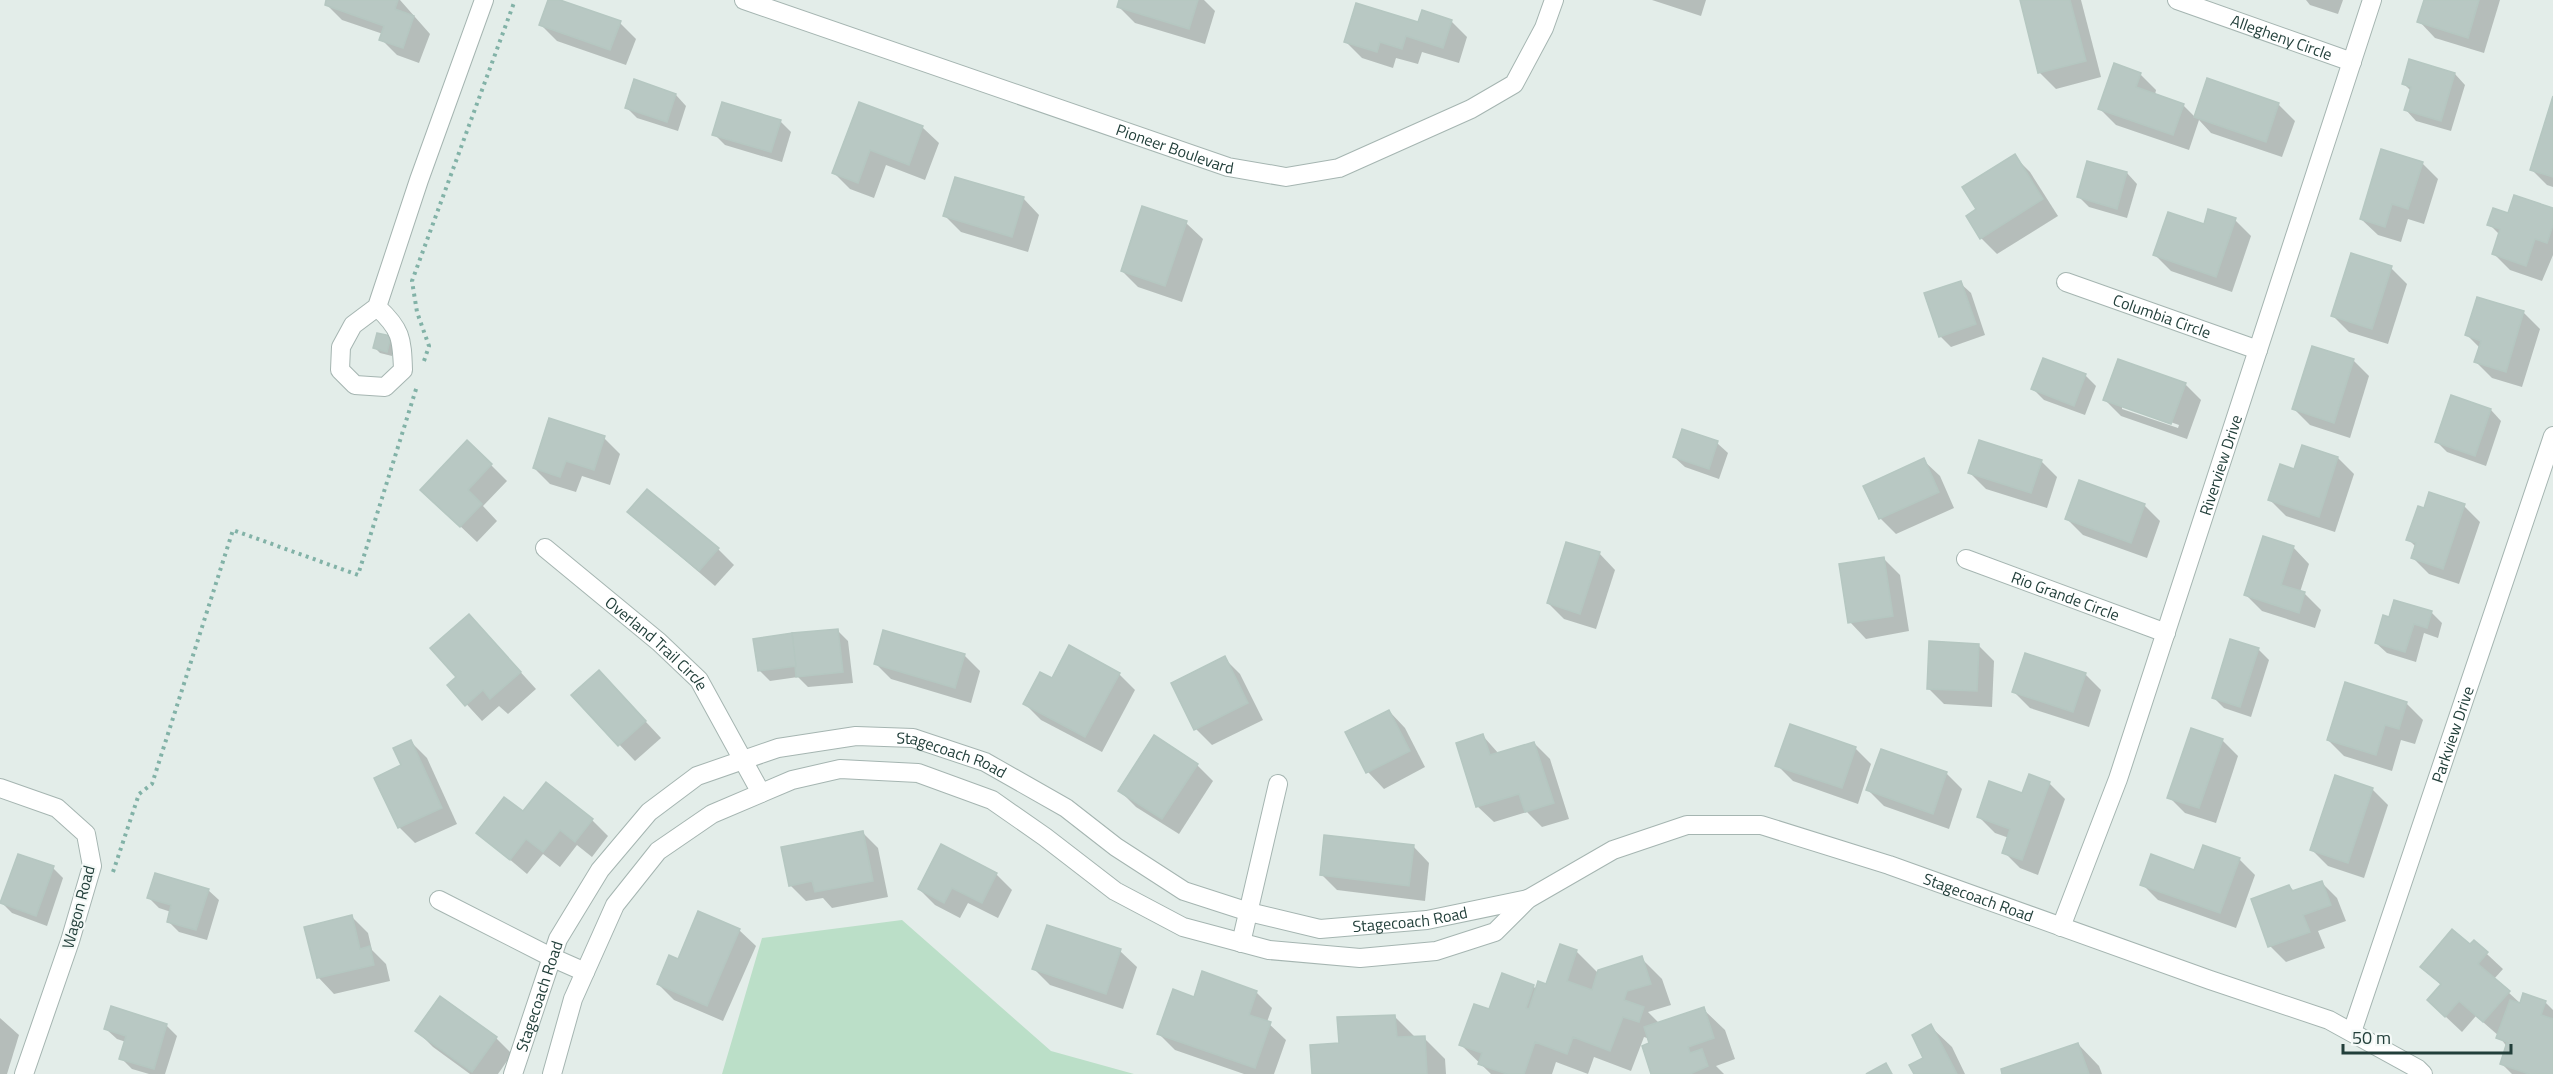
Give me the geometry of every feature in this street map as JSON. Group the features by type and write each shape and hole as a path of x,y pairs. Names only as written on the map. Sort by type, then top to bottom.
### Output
{"street":[{"path":"377,307 390,320 402,339 403,370 385,387 355,385 340,370 341,347 353,325 377,307 419,180 484,0"},
{"name":"Pioneer Boulevard","path":"744,0 1228,167 1286,177 1339,168 1472,109 1514,84 1544,28 1554,0"},
{"name":"Allegheny Circle","path":"2177,0 2352,62"},
{"name":"Riverview Drive","path":"2061,927 2118,779 2372,0"},
{"name":"Columbia Circle","path":"2066,282 2258,350"},
{"name":"Parkview Drive","path":"2352,1032 2553,436"},
{"name":"Overland Trail Circle","path":"545,548 659,642 699,680 761,793"},
{"name":"Rio Grande Circle","path":"1966,559 2166,633"},
{"name":"Stagecoach Road","path":"513,1074 558,939 600,870 649,812 697,776 778,748 856,736 913,738 985,762 1066,808 1116,847 1184,891 1249,912 1320,928 1427,920 1528,899"},
{"name":"Stagecoach Road","path":"552,1074 573,999 615,905 658,851 712,814 792,780 840,769 918,773 992,800 1115,891 1183,927 1269,950 1360,958 1436,951 1495,932 1528,899 1613,850 1687,825 1761,825 1888,865 2329,1020 2423,1074"},
{"path":"1241,943 1278,784"},
{"name":"Wagon Road","path":"0,788 57,808 86,834 92,866 70,941 24,1074"},
{"path":"439,900 585,972"}],"path":[{"path":"422,369 429,346 417,312 412,281 515,0"},
{"path":"112,875 139,794 152,784 233,530 358,574 418,380"}],"green space":[{"path":"902,920 1051,1051 1134,1074 722,1074 762,938"}],"building":[{"path":"326,0 398,0 395,9 414,16 403,48 379,40 384,26 325,5"},
{"path":"548,0 560,0 621,21 610,50 539,25"},
{"path":"1119,0 1198,0 1189,29 1117,7"},
{"path":"2020,0 2070,0 2086,61 2038,73"},
{"path":"2424,0 2479,0 2468,38 2417,22"},
{"path":"1356,3 1418,22 1422,10 1452,20 1443,48 1406,36 1402,49 1380,42 1377,52 1344,42"},
{"path":"2409,59 2455,73 2441,121 2404,110 2411,87 2402,84"},
{"path":"2114,63 2141,73 2136,87 2184,104 2173,135 2098,109"},
{"path":"2207,78 2279,103 2266,142 2194,117"},
{"path":"634,79 676,94 667,122 625,108"},
{"path":"2553,96 2553,177 2530,170"},
{"path":"722,102 781,120 771,152 712,135"},
{"path":"859,102 923,126 909,165 870,150 858,183 832,173"},
{"path":"2381,149 2423,162 2408,209 2392,204 2385,227 2360,219"},
{"path":"2015,154 2043,199 1980,239 1966,216 1976,209 1962,187"},
{"path":"2087,161 2127,172 2117,209 2077,197"},
{"path":"955,177 1024,197 1012,237 943,216"},
{"path":"2514,195 2553,208 2553,225 2547,243 2535,239 2526,266 2492,254 2500,229 2487,225 2493,208 2508,213"},
{"path":"1142,206 1187,221 1165,286 1121,271"},
{"path":"2208,209 2236,218 2216,277 2153,255 2168,212 2204,224"},
{"path":"2351,253 2392,266 2372,329 2331,316"},
{"path":"1961,281 1976,324 1939,337 1924,293"},
{"path":"2477,297 2524,311 2506,372 2474,362 2481,341 2465,335"},
{"path":"377,333 391,336 387,352 373,348"},
{"path":"2312,346 2354,359 2334,423 2292,409"},
{"path":"2043,358 2086,374 2074,406 2031,389"},
{"path":"2118,359 2186,383 2171,424 2103,400"},
{"path":"2451,395 2491,409 2475,456 2435,442"},
{"path":"549,418 605,436 594,470 566,461 560,477 533,468"},
{"path":"1682,429 1718,441 1709,469 1673,457"},
{"path":"467,440 492,464 468,490 482,504 460,527 420,490"},
{"path":"1979,440 2042,460 2031,493 1968,473"},
{"path":"2302,445 2338,457 2319,517 2268,500 2280,464 2294,469"},
{"path":"1924,458 1939,492 1879,519 1863,486"},
{"path":"2079,480 2145,504 2131,543 2065,519"},
{"path":"647,489 719,548 699,571 627,512"},
{"path":"2429,492 2465,504 2443,569 2411,558 2416,543 2406,540 2418,506 2424,508"},
{"path":"2263,536 2294,546 2281,585 2305,592 2299,613 2244,595"},
{"path":"1566,542 1600,552 1580,614 1547,603"},
{"path":"1884,557 1893,616 1848,623 1839,564"},
{"path":"2394,600 2432,611 2427,628 2414,624 2405,652 2375,643 2383,615 2389,617"},
{"path":"469,614 521,672 490,699 483,690 465,706 447,685 456,677 430,648"},
{"path":"838,629 843,672 796,677 792,633"},
{"path":"883,630 965,654 955,688 874,664"},
{"path":"792,633 796,666 758,671 753,639"},
{"path":"2230,639 2259,648 2240,707 2212,698"},
{"path":"1929,641 1979,644 1977,691 1927,689"},
{"path":"1069,645 1120,673 1085,737 1023,704 1040,672 1052,678"},
{"path":"2025,653 2086,673 2073,712 2012,692"},
{"path":"1225,656 1248,703 1194,730 1171,683"},
{"path":"599,670 646,721 618,746 571,695"},
{"path":"2345,682 2407,702 2399,729 2385,725 2376,755 2327,740"},
{"path":"1389,710 1410,751 1366,773 1345,732"},
{"path":"1790,724 1856,747 1842,788 1775,766"},
{"path":"2191,728 2223,739 2199,808 2167,798"},
{"path":"1483,734 1490,755 1534,742 1554,803 1525,812 1519,794 1476,807 1456,743"},
{"path":"1154,735 1198,764 1162,819 1118,791"},
{"path":"411,740 442,808 398,828 374,778 401,765 393,748"},
{"path":"1881,749 1947,772 1933,814 1866,790"},
{"path":"2029,774 2050,782 2022,860 2002,853 2010,829 1977,817 1989,781 2022,793"},
{"path":"2335,775 2373,788 2348,863 2310,850"},
{"path":"546,782 593,819 575,842 560,830 543,852 526,839 510,860 476,833 504,797 523,811"},
{"path":"863,831 873,881 815,892 812,881 789,886 781,847"},
{"path":"1324,835 1414,845 1409,886 1320,875"},
{"path":"941,844 997,873 982,903 952,888 944,903 918,889"},
{"path":"2203,845 2240,858 2220,913 2140,885 2151,854 2194,870"},
{"path":"18,854 54,866 36,916 0,903"},
{"path":"155,873 209,889 196,930 167,922 171,905 147,898"},
{"path":"2322,881 2331,905 2303,915 2310,932 2268,947 2251,899 2289,885 2292,891"},
{"path":"698,911 740,929 707,1006 657,984 669,955 678,959"},
{"path":"352,915 360,949 370,946 374,965 317,978 304,927"},
{"path":"1047,925 1121,949 1106,994 1032,969"},
{"path":"2452,929 2470,944 2474,940 2488,952 2478,964 2510,991 2483,1022 2459,1001 2445,1017 2427,1000 2441,984 2420,967"},
{"path":"1560,944 1577,950 1567,981 1592,990 1598,970 1642,956 1651,984 1627,991 1624,1000 1644,1007 1639,1022 1623,1017 1610,1051 1573,1037 1567,1054 1535,1042 1524,1074 1507,1074 1478,1064 1482,1053 1459,1045 1474,1004 1489,1009 1502,973 1534,985 1526,1008 1529,1009 1538,981 1546,984"},
{"path":"1202,971 1257,991 1249,1015 1271,1022 1255,1068 1157,1034 1173,989 1194,997"},
{"path":"2523,993 2546,1001 2541,1015 2553,1019 2553,1074 2529,1074 2500,1064 2507,1042 2496,1038 2510,1000 2520,1003"},
{"path":"440,996 497,1037 472,1072 415,1031"},
{"path":"111,1006 167,1024 154,1069 119,1059 126,1036 104,1029"},
{"path":"1704,1007 1714,1038 1688,1047 1690,1053 1702,1049 1708,1066 1690,1074 1651,1074 1642,1046 1649,1043 1644,1027"},
{"path":"1395,1015 1397,1037 1425,1036 1427,1074 1312,1074 1310,1045 1339,1043 1337,1017"},
{"path":"1931,1024 1957,1074 1914,1074 1909,1065 1923,1058 1912,1035"},
{"path":"2078,1043 2089,1074 2002,1074 2001,1069"},
{"path":"1886,1063 1892,1074 1866,1074"}]}
